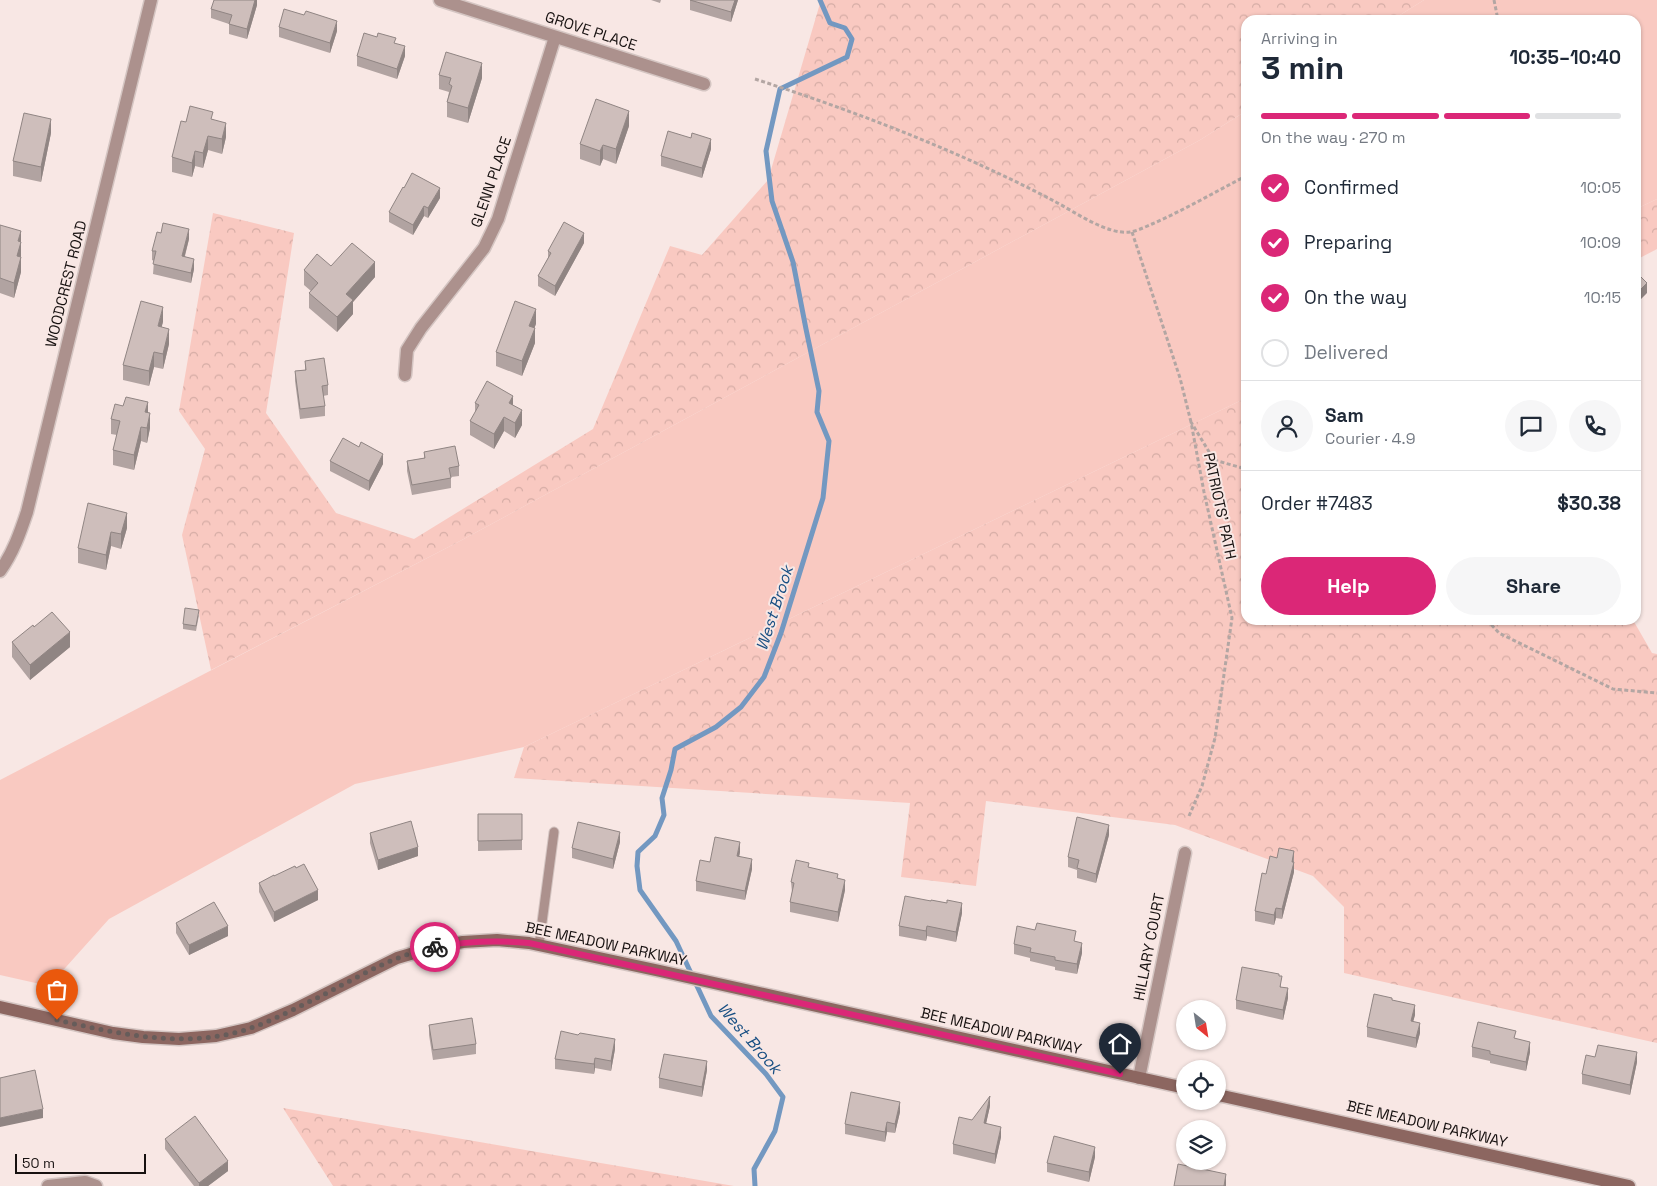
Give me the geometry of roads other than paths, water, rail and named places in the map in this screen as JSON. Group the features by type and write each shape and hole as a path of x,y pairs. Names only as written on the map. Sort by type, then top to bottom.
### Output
{"street":[{"name":"WOODCREST ROAD","path":"0,571 18,540 27,512 151,0"},
{"name":"GROVE PLACE","path":"440,0 704,84"},
{"name":"GLENN PLACE","path":"405,375 407,350 421,328 484,248 498,219 555,37"},
{"name":"HILLARY COURT","path":"1139,1078 1185,852"},
{"name":"BEE MEADOW PARKWAY","path":"0,1007 113,1033 180,1039 216,1036 251,1028 293,1010 397,958 431,948 463,942 497,940 539,945 1176,1086"},
{"name":"BEE MEADOW PARKWAY","path":"1226,1097 1629,1186"},
{"path":"48,1186 85,1182 96,1186"}],"lane":[{"path":"539,945 554,832"}],"waterway":[{"name":"West Brook","path":"755,1186 754,1169 775,1131 783,1097 766,1074 711,1016 676,941 640,890 637,866 638,852 655,836 664,815 662,798 671,770 675,749 716,727 741,707 764,677 781,633 823,498 829,441 817,412 819,391 793,262 772,201 766,151 780,89 847,57 852,39 845,28 830,23 820,0"}]}
